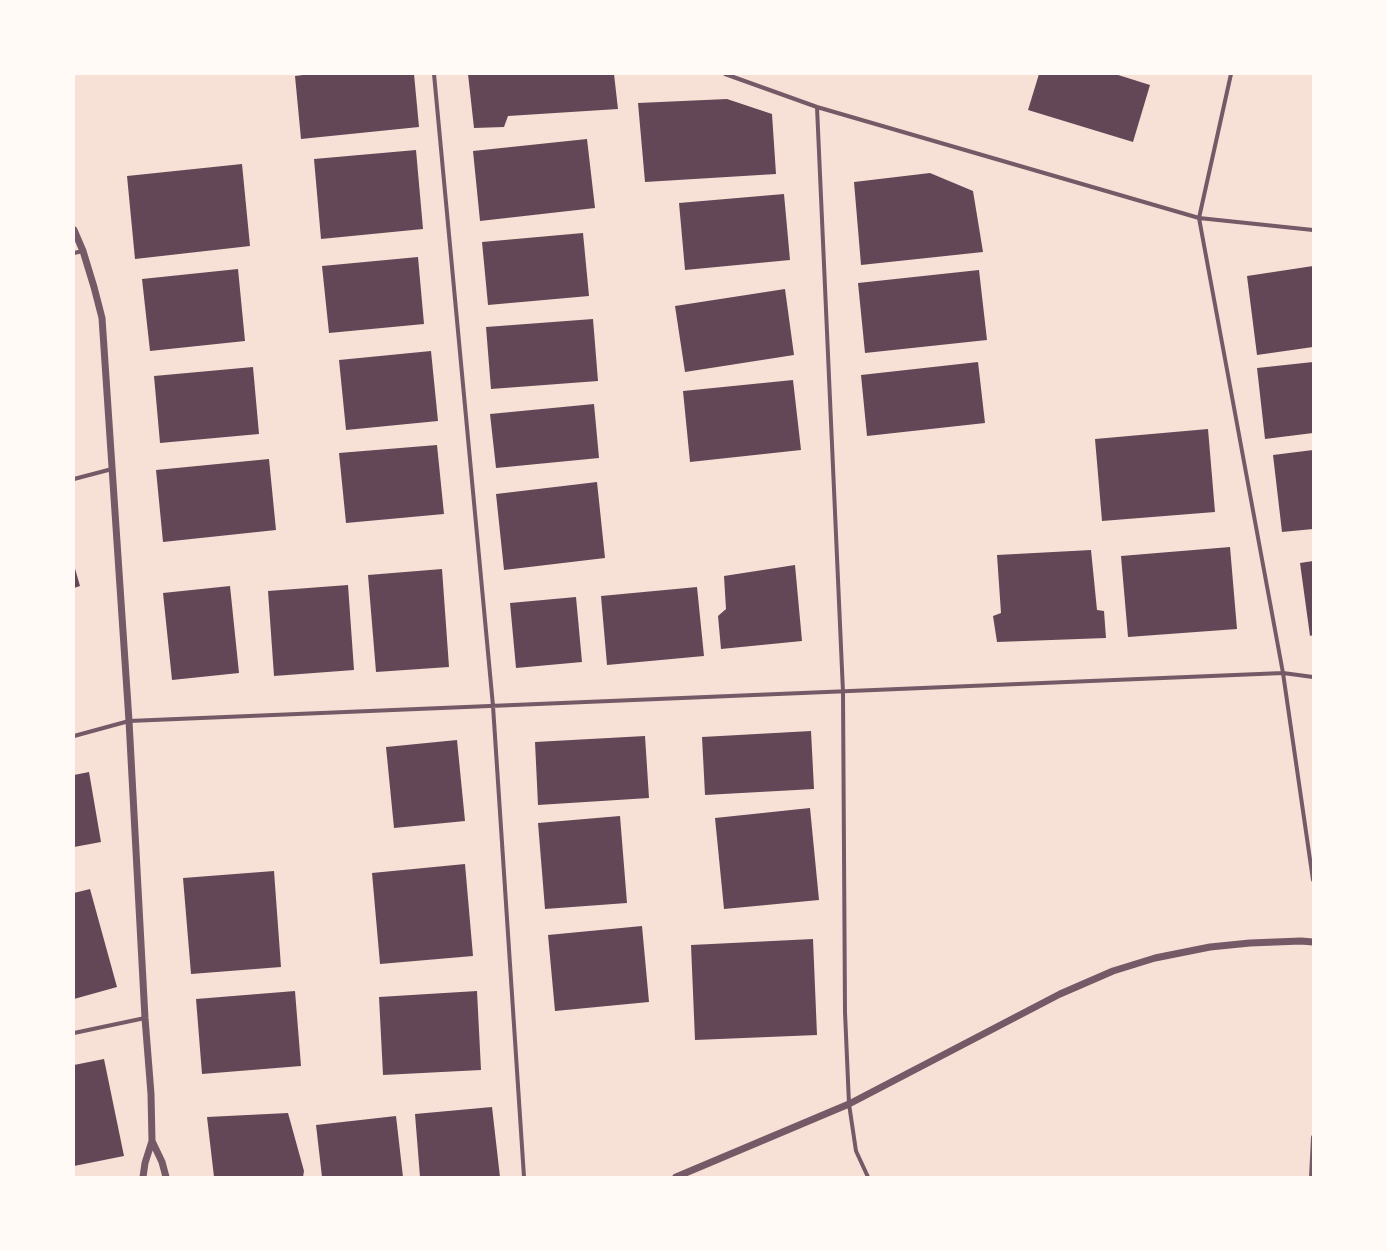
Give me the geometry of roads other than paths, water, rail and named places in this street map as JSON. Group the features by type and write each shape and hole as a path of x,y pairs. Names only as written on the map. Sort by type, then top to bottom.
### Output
{"street":[{"path":"434,74 493,706 524,1177"},
{"path":"725,74 817,107 1199,218 1313,230"},
{"path":"1231,74 1199,218 1283,673 1313,880"},
{"path":"817,107 843,692 845,1012 849,1104 856,1151 868,1177"},
{"path":"74,230 83,251 102,318 129,721 145,1018 151,1094 152,1141 142,1177"},
{"path":"74,253 83,251"},
{"path":"74,479 112,469"},
{"path":"74,736 129,721 1283,673 1313,677"},
{"path":"676,1177 849,1104 1060,994 1113,971 1155,958 1210,947 1257,943 1300,941 1313,942"},
{"path":"74,1033 145,1018"},
{"path":"1311,1177 1313,1137"},
{"path":"152,1141 162,1162 166,1177"}]}
